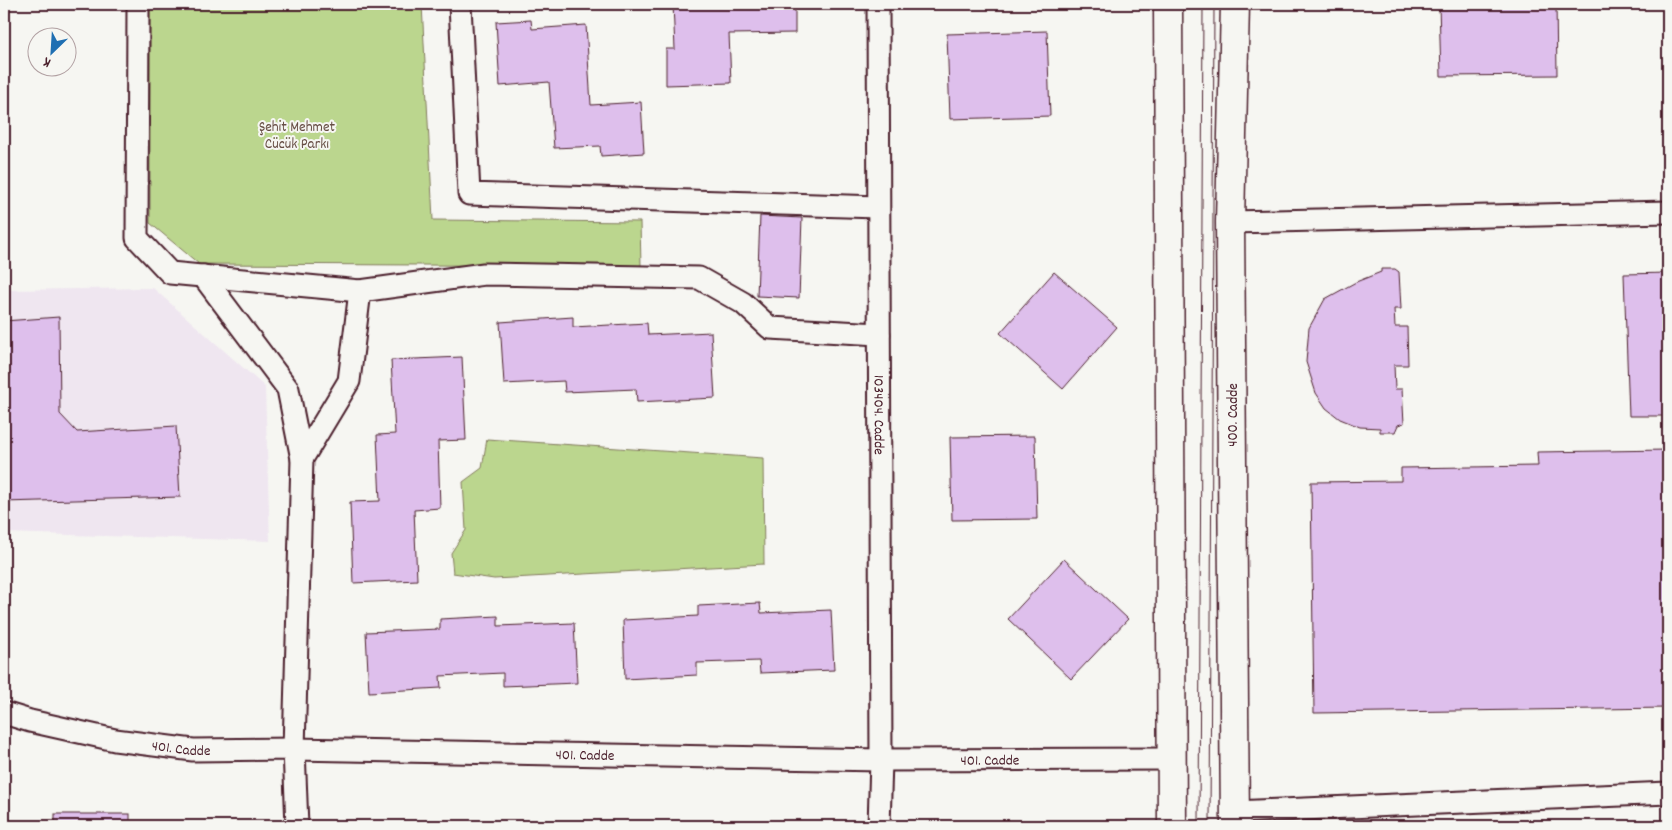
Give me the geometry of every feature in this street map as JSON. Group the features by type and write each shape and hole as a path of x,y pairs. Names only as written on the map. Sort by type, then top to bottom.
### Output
{"main road":[{"path":"1168,4 1172,826"},
{"name":"400. Cadde","path":"1235,4 1230,222 1235,819"}],"street":[{"path":"138,4 137,238 170,273 360,291 484,274 699,278 743,303 770,328 879,334"},
{"path":"460,4 469,194 878,207"},
{"name":"103404. Cadde","path":"878,4 880,760 878,826"},
{"path":"1230,222 1668,212"},
{"path":"204,276 288,389 302,459 294,749 297,826"},
{"path":"302,459 349,381 360,291"},
{"name":"401. Cadde","path":"4,713 30,721 115,740 193,750 294,749 880,760 1171,759"},
{"path":"1235,819 1668,793"}],"shaded area":[{"path":"153,288 265,387 270,541 4,533 4,290"}],"green space":[{"name":"Şehit Mehmet Cücük Parkı","path":"150,4 422,4 433,220 640,222 641,266 199,264 150,223"},
{"path":"487,439 763,458 764,564 494,579 453,573 451,553 466,530 463,482 482,468"}],"building":[{"path":"673,4 795,4 795,33 729,34 731,83 666,85 666,49 675,49"},
{"path":"1439,4 1556,4 1557,75 1441,76"},
{"path":"531,20 532,29 586,25 591,105 641,102 644,153 601,156 600,146 554,148 549,82 500,86 496,22"},
{"path":"1047,31 1050,116 950,119 947,34"},
{"path":"760,216 802,218 799,298 757,296"},
{"path":"1381,269 1395,269 1399,272 1401,309 1394,309 1395,327 1407,327 1408,365 1394,365 1395,389 1402,389 1404,423 1398,425 1395,432 1380,432 1380,428 1360,427 1340,419 1326,408 1316,393 1306,362 1309,328 1325,299 1356,282 1381,272"},
{"path":"1054,272 1117,327 1063,389 1000,333"},
{"path":"1668,273 1668,416 1629,416 1624,274"},
{"path":"59,317 60,414 77,432 176,426 180,497 4,502 4,321"},
{"path":"573,317 573,327 647,323 648,335 711,332 715,398 637,402 636,389 565,392 564,381 504,384 500,322"},
{"path":"462,357 466,440 438,441 440,508 414,510 417,580 353,583 350,502 380,501 377,435 395,434 391,360"},
{"path":"1035,436 1037,519 952,520 950,437"},
{"path":"1668,450 1668,708 1314,713 1311,482 1401,481 1401,468 1538,466 1537,452"},
{"path":"1064,559 1128,619 1071,679 1008,619"},
{"path":"760,603 761,613 831,610 834,670 760,673 759,661 697,663 697,675 625,679 623,620 698,616 698,606"},
{"path":"498,616 498,626 574,623 577,683 503,686 503,673 440,676 441,688 369,692 366,632 440,629 440,619"},
{"path":"55,814 130,814 130,826 55,826"},
{"path":"337,821 438,825 438,826 337,826"}],"tram line":[{"path":"1199,826 1203,4"},
{"path":"1210,826 1214,4"}]}
